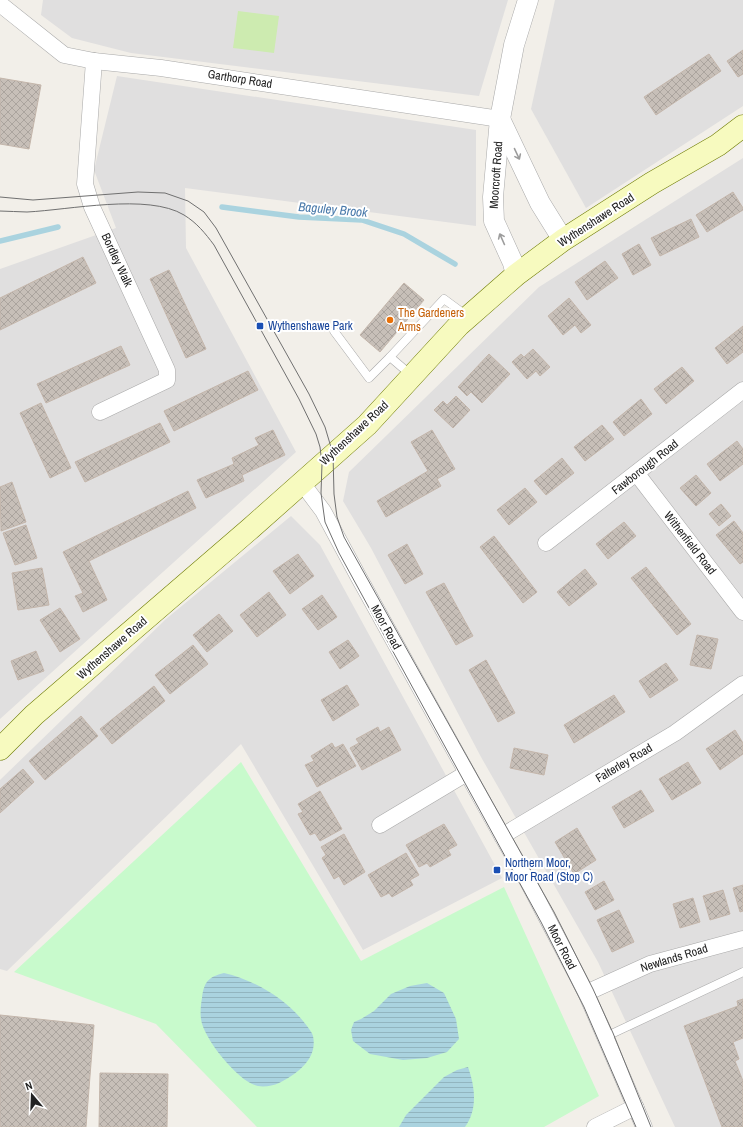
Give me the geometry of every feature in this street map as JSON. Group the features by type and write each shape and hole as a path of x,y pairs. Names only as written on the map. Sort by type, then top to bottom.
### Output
{"main road":[{"name":"Wythenshawe Road","path":"0,749 34,715 251,528 367,425 467,316 516,275 563,240 652,183 718,144 743,126"}],"street":[{"name":"Moorcroft Road","path":"516,275 513,262 494,221 493,198 500,119 514,45 528,0"},
{"name":"Garthorp Road","path":"6,4 64,55 94,61 161,68 500,119"},
{"name":"Bordley Walk","path":"94,61 85,184 92,207 167,370 167,380 100,412"},
{"name":"Moorcroft Road","path":"500,119 540,204 563,240"},
{"name":"Fawborough Road","path":"546,543 637,474 743,390"},
{"name":"Withenfield Road","path":"637,474 743,612"},
{"name":"Moor Road","path":"302,483 323,511 527,880 586,993 644,1127"},
{"name":"Falterley Road","path":"502,836 675,733 743,684"},
{"path":"380,825 467,773"},
{"name":"Newlands Road","path":"586,993 650,964 743,939"},
{"path":"595,1127 628,1110 636,1108"}],"lane":[{"path":"334,331 369,378 390,358 444,299 467,316"},
{"path":"390,358 412,376"},
{"path":"605,1037 743,972"}],"shaded area":[{"path":"43,0 508,0 479,96 131,53 72,38 41,15"},
{"path":"555,0 743,0 743,106 586,208 531,109"},
{"path":"117,76 476,130 476,226 185,188 186,248 296,452 0,719 0,269 116,228 94,170"},
{"path":"743,158 743,1127 675,1127 598,962 481,757 371,548 343,501 349,472 539,287"},
{"path":"291,516 320,545 502,878 363,950 241,744 7,971 0,969 0,780 166,619"}],"green space":[{"path":"238,11 279,16 274,53 233,48"},
{"path":"241,762 361,961 504,887 599,1096 544,1127 257,1127 156,1024 14,972"}],"water":[{"path":"224,973 236,976 270,992 290,1008 307,1026 313,1036 314,1044 312,1052 305,1065 293,1075 277,1084 258,1086 241,1077 215,1048 203,1027 201,1008 203,992 206,984 214,976"},
{"path":"427,983 444,993 456,1019 459,1039 447,1052 427,1058 403,1060 370,1054 353,1041 351,1030 354,1022 374,1011 391,994 410,986"},
{"path":"468,1067 474,1090 474,1105 465,1127 399,1127 406,1115 444,1077 457,1070"}],"building":[{"path":"743,50 743,74 738,77 727,61"},
{"path":"709,54 721,71 656,115 644,97"},
{"path":"0,78 41,85 29,149 0,144"},
{"path":"733,192 743,210 707,232 696,215"},
{"path":"691,219 699,237 660,256 651,238"},
{"path":"639,244 651,265 633,275 622,254"},
{"path":"83,257 96,283 0,330 0,298"},
{"path":"605,261 618,278 587,300 575,282"},
{"path":"169,270 206,349 186,358 150,279"},
{"path":"404,283 424,300 380,352 360,335"},
{"path":"569,298 591,325 581,333 575,325 563,335 548,316"},
{"path":"743,326 743,352 727,364 715,348"},
{"path":"121,346 130,365 46,403 37,384"},
{"path":"533,349 550,367 540,376 536,371 527,379 512,362 521,354 524,357"},
{"path":"489,354 510,374 482,403 471,392 467,396 458,387"},
{"path":"682,367 694,381 666,404 654,389"},
{"path":"248,371 258,390 174,431 164,411"},
{"path":"456,396 470,410 453,428 434,410 443,401 447,405"},
{"path":"641,399 652,414 624,436 613,422"},
{"path":"41,403 71,468 50,478 20,413"},
{"path":"160,423 170,442 85,482 75,462"},
{"path":"602,425 614,439 585,461 574,447"},
{"path":"273,430 285,455 242,475 244,481 206,498 197,480 234,464 232,458 259,445 255,438"},
{"path":"432,430 455,469 437,479 441,486 386,517 377,501 428,471 411,442"},
{"path":"737,441 743,449 743,464 720,481 707,464"},
{"path":"562,458 574,473 546,495 534,481"},
{"path":"696,475 711,493 696,506 680,488"},
{"path":"12,482 26,522 1,531 0,487"},
{"path":"525,488 537,502 509,525 497,510"},
{"path":"188,491 196,508 89,561 107,600 83,612 75,596 83,593 63,552"},
{"path":"721,504 731,516 719,526 709,514"},
{"path":"734,521 743,533 743,562 740,564 716,535"},
{"path":"624,522 636,536 608,559 596,544"},
{"path":"26,525 37,558 15,565 3,533"},
{"path":"494,536 537,592 523,603 480,547"},
{"path":"407,544 423,574 405,584 388,555"},
{"path":"298,554 314,576 290,594 273,571"},
{"path":"646,567 691,624 677,635 631,578"},
{"path":"42,568 49,605 18,610 12,573"},
{"path":"585,569 597,584 569,606 557,592"},
{"path":"444,583 473,636 456,645 426,592"},
{"path":"269,592 286,615 257,637 240,615"},
{"path":"322,595 337,617 318,630 302,609"},
{"path":"60,608 80,639 60,652 40,620"},
{"path":"219,614 233,631 207,652 193,635"},
{"path":"697,635 718,639 711,669 690,665"},
{"path":"348,640 359,656 340,669 329,652"},
{"path":"193,645 208,664 170,694 155,675"},
{"path":"36,651 44,671 18,680 11,661"},
{"path":"486,660 515,713 498,722 469,670"},
{"path":"666,663 678,680 650,698 639,681"},
{"path":"347,685 359,705 333,721 321,700"},
{"path":"154,686 165,701 112,744 100,729"},
{"path":"614,695 625,712 574,743 564,725"},
{"path":"81,716 98,736 45,780 29,761"},
{"path":"378,727 380,732 389,727 401,750 362,770 350,748 359,743 356,739"},
{"path":"735,730 743,743 743,754 720,770 706,749"},
{"path":"332,743 335,748 343,744 356,766 317,787 305,765 314,761 311,756"},
{"path":"514,748 548,755 544,775 510,768"},
{"path":"688,762 701,783 672,800 659,779"},
{"path":"23,769 34,782 0,813 0,789"},
{"path":"641,790 654,811 624,828 612,807"},
{"path":"320,791 342,829 320,841 315,833 310,835 298,814 303,812 298,804"},
{"path":"444,824 457,845 448,850 451,855 430,867 427,863 419,867 406,845"},
{"path":"577,828 596,860 574,874 555,842"},
{"path":"344,834 365,872 344,885 339,876 334,879 322,858 326,855 321,847"},
{"path":"406,853 419,875 410,880 413,885 392,897 389,893 381,897 368,875"},
{"path":"604,881 614,900 595,910 585,892"},
{"path":"743,885 743,911 740,912 733,888"},
{"path":"723,890 730,914 710,920 703,896"},
{"path":"693,898 700,922 680,928 673,904"},
{"path":"619,910 634,942 612,952 597,920"},
{"path":"743,999 743,1038 733,1042 739,1059 735,1061 743,1081 743,1127 722,1127 684,1026 738,1006 737,1001"},
{"path":"0,1015 94,1025 86,1127 0,1127"},
{"path":"100,1073 168,1074 167,1127 99,1127"}],"waterway":[{"name":"Baguley Brook","path":"222,207 299,217 362,220 404,234 455,264"},
{"name":"Baguley Brook","path":"0,241 58,227"}],"tram line":[{"path":"0,197 33,200 138,192 165,193 188,201 204,212 216,228 309,394 325,427 333,454 334,494 337,517 344,537 554,912 593,989 613,1033 651,1127"},
{"path":"0,211 27,212 108,204 150,205 169,208 193,221 214,245 299,399 316,434 320,447 322,464 321,493 325,522 339,553 541,922 584,1007 636,1127"}],"place":[{"name":"The Gardeners Arms","path":"390,320"},
{"name":"Wythenshawe Park","path":"260,326"},
{"name":"Northern Moor, Moor Road (Stop C)","path":"497,870"}]}
